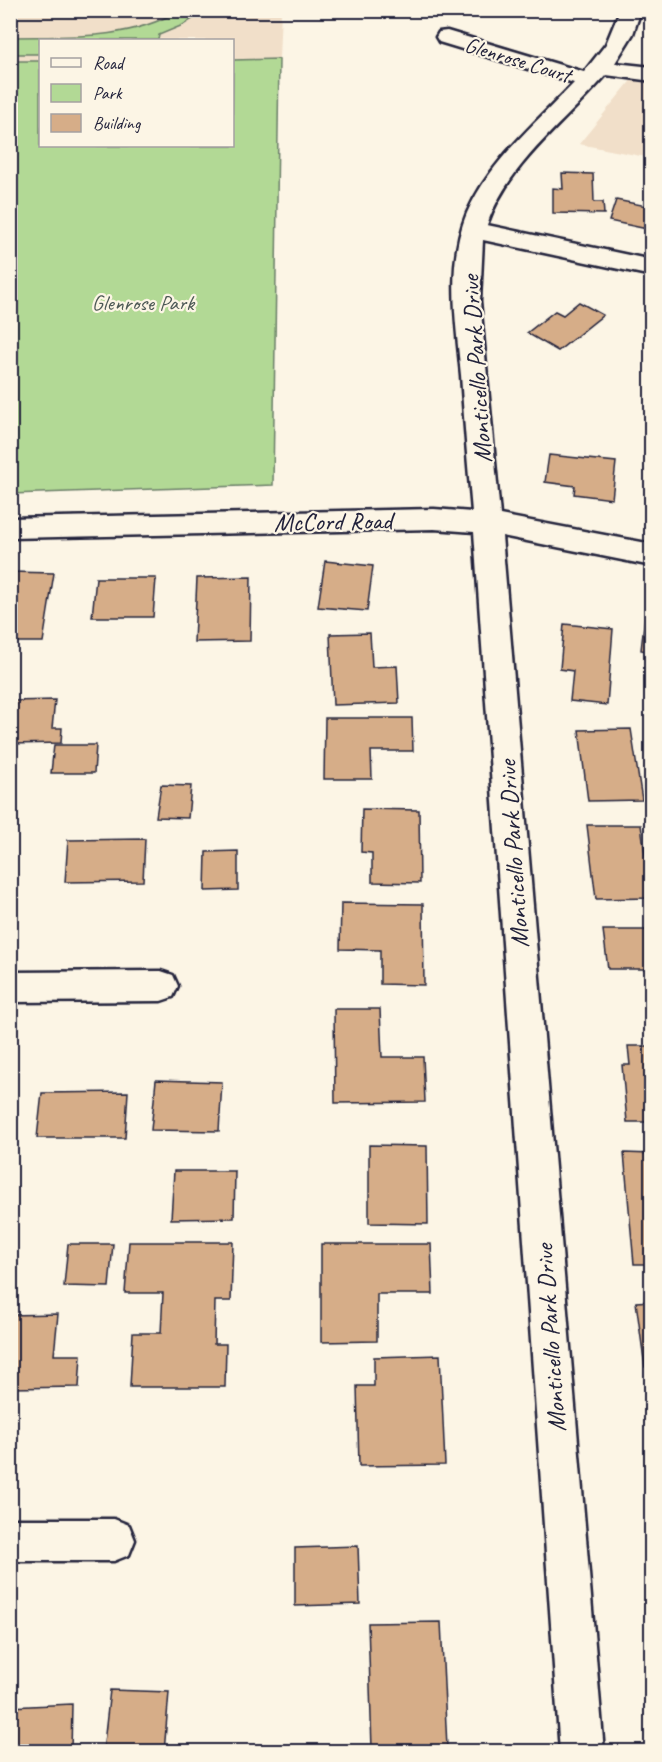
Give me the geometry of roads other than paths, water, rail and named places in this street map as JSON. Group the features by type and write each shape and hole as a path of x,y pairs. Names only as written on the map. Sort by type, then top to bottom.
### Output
{"street":[{"name":"Monticello Park Drive","path":"582,1752 487,523 467,301 468,266 473,230 488,197 513,163 611,58 624,35 631,10"},
{"name":"Glenrose Court","path":"447,37 595,74 651,74"},
{"path":"473,230 651,268"},
{"name":"McCord Road","path":"10,528 434,519 487,523 651,555"},
{"path":"10,987 161,986"},
{"path":"10,1540 114,1540"}],"park label":[{"name":"Glenrose Park","path":"143,302"}]}
